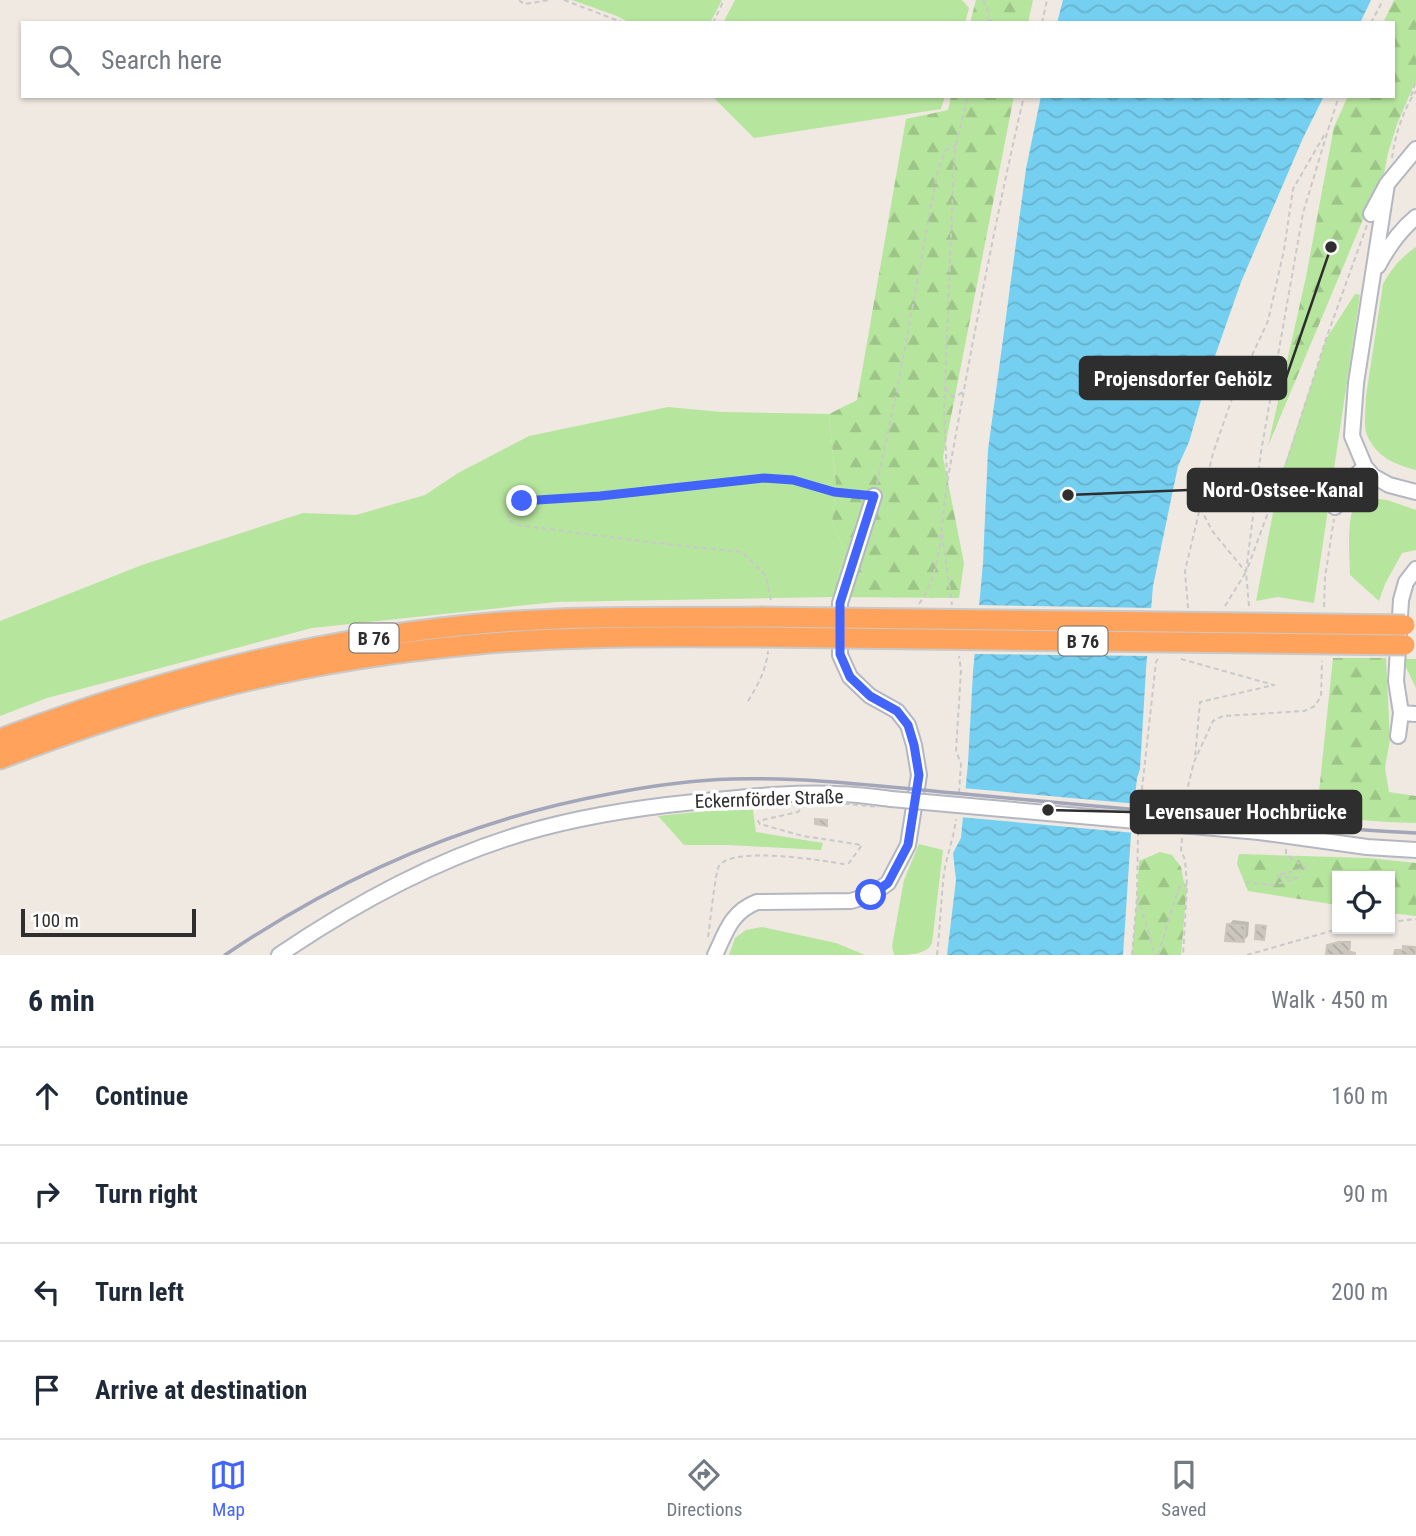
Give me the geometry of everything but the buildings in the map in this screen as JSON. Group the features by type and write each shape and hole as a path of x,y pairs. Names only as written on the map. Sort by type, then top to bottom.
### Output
{"highway":[{"name":"B 76","path":"0,739 54,718 163,684 257,660 367,639 490,623 529,621 765,626 1410,645"},
{"name":"B 76","path":"0,759 152,706 255,680 366,658 470,645 765,626 1410,625"}],"street":[{"path":"1371,214 1387,184 1416,149"},
{"path":"1387,184 1356,383 1352,436 1365,467 1374,476 1389,485 1416,492"},
{"path":"1373,273 1391,242 1416,217"},
{"path":"1335,507 1346,484 1365,467"},
{"path":"715,955 732,919 745,906 757,902 851,901 871,895 888,883 908,845 919,775 908,725 897,711 870,696 850,677 840,654 840,603 874,496"},
{"path":"1398,736 1408,713 1396,681 1401,600 1406,582 1416,569"},
{"name":"Eckernförder Straße","path":"279,955 350,909 430,869 482,848 540,828 586,817 672,803 837,794 1259,832 1367,847 1416,850"}],"path":[{"path":"519,0 524,4 550,0"},
{"path":"564,0 619,21"},
{"path":"714,21 724,0"},
{"path":"983,0 989,13 987,21"},
{"path":"1042,21 1047,0"},
{"path":"1372,21 1383,0"},
{"path":"1387,184 1394,142 1416,80"},
{"path":"1409,101 1416,90"},
{"path":"947,480 944,410 956,145 968,98"},
{"path":"915,609 927,592 937,561 947,480 963,391 1024,98"},
{"path":"1250,612 1246,572 1261,452 1303,214 1338,98"},
{"path":"1191,616 1187,607 1185,571 1213,453 1233,396 1268,321 1293,189 1328,130"},
{"path":"748,701 761,679 767,660 766,576 742,552 518,525 508,520 508,512 512,505 522,501 600,496 764,478 793,480 834,492 874,496 898,386 938,169 946,150 956,145"},
{"path":"1246,572 1371,214"},
{"path":"946,387 950,395 955,397 960,396 963,391"},
{"path":"1200,508 1213,532 1246,572"},
{"path":"941,530 953,610"},
{"path":"958,646 961,670 956,751 961,764 958,794"},
{"path":"1143,781 1156,662 1161,653"},
{"path":"1174,657 1274,685 1200,702 1185,814"},
{"path":"1194,762 1213,721"},
{"path":"708,936 718,867 729,858 793,857 843,864 849,863 862,845 803,836 760,824 758,821 799,812 807,802 808,794"},
{"path":"937,955 944,875 956,820"},
{"path":"1182,838 1181,850 1185,860 1187,885 1183,955"},
{"path":"1245,882 1273,885 1299,878 1277,875 1306,867 1286,854 1285,844"},
{"path":"1132,955 1139,861"},
{"path":"1156,955 1179,887 1187,885"},
{"path":"1138,896 1156,955"},
{"path":"1395,921 1416,919"},
{"path":"1247,955 1332,931"}],"green space":[{"path":"572,0 722,0 711,21 626,21"},
{"path":"735,0 962,0 969,8 966,21 724,21"},
{"path":"976,0 1033,0 1028,21 971,21"},
{"path":"1394,0 1416,0 1416,85 1397,124 1381,189 1364,217 1268,446 1306,277 1334,127 1347,98 1395,98 1395,21 1384,21"},
{"path":"714,98 944,98 941,109 754,138"},
{"path":"951,98 1014,98 943,457 964,563 959,598 833,597 845,551 832,522 836,486 829,414 857,400 906,119 948,110"},
{"path":"1416,247 1416,470 1394,463 1381,454 1367,435 1365,421 1366,396 1383,284 1397,263"},
{"path":"1355,294 1360,295 1314,603 1278,597 1256,601 1279,482 1326,339"},
{"path":"668,407 722,412 829,414 836,486 832,522 845,551 833,597 556,602 312,628 47,698 0,716 0,621 142,565 303,513 356,515 425,495 458,473 529,436"},
{"path":"1359,500 1387,500 1416,510 1416,550 1402,553 1379,601 1350,575 1349,535 1352,513"},
{"path":"1333,658 1386,658 1390,740 1385,768 1389,792 1416,796 1416,823 1336,818 1257,806 1259,790 1319,792"},
{"path":"1402,659 1416,659 1416,688"},
{"path":"717,810 753,810 756,832 823,843 821,850 684,845 658,816"},
{"path":"919,844 943,850 932,943 921,952 894,955 892,946 904,880"},
{"path":"1160,852 1172,855 1181,867 1187,885 1181,955 1132,955 1139,861"},
{"path":"1239,854 1368,858 1416,863 1416,916 1395,914 1395,871 1332,871 1332,904 1248,891 1237,864"},
{"path":"762,927 836,943 865,955 729,955 735,938 746,930"}],"water":[{"path":"1063,0 1371,0 1361,21 1058,21"},
{"path":"1041,98 1323,98 1241,282 1208,376 1189,442 1178,466 1153,586 1123,955 947,955 956,880 953,853 961,838 968,763 983,563 988,450 1026,169"}],"pier":[{"path":"976,605 1155,608 1151,656 971,654"},
{"path":"962,788 1138,804 1135,833 959,817"}],"railway":[{"path":"225,955 270,926 361,876 457,835 557,805 686,782 788,779 1416,833"}],"place":[{"name":"Projensdorfer Gehölz","path":"1331,247"},
{"name":"Nord-Ostsee-Kanal","path":"1068,495"},
{"name":"Levensauer Hochbrücke","path":"1048,810"}],"route":[{"path":"522,501 600,496 764,478 793,480 834,492 874,496 840,603 840,654 850,677 870,696 897,711 908,725 919,775 908,845 888,883 871,895"}]}
